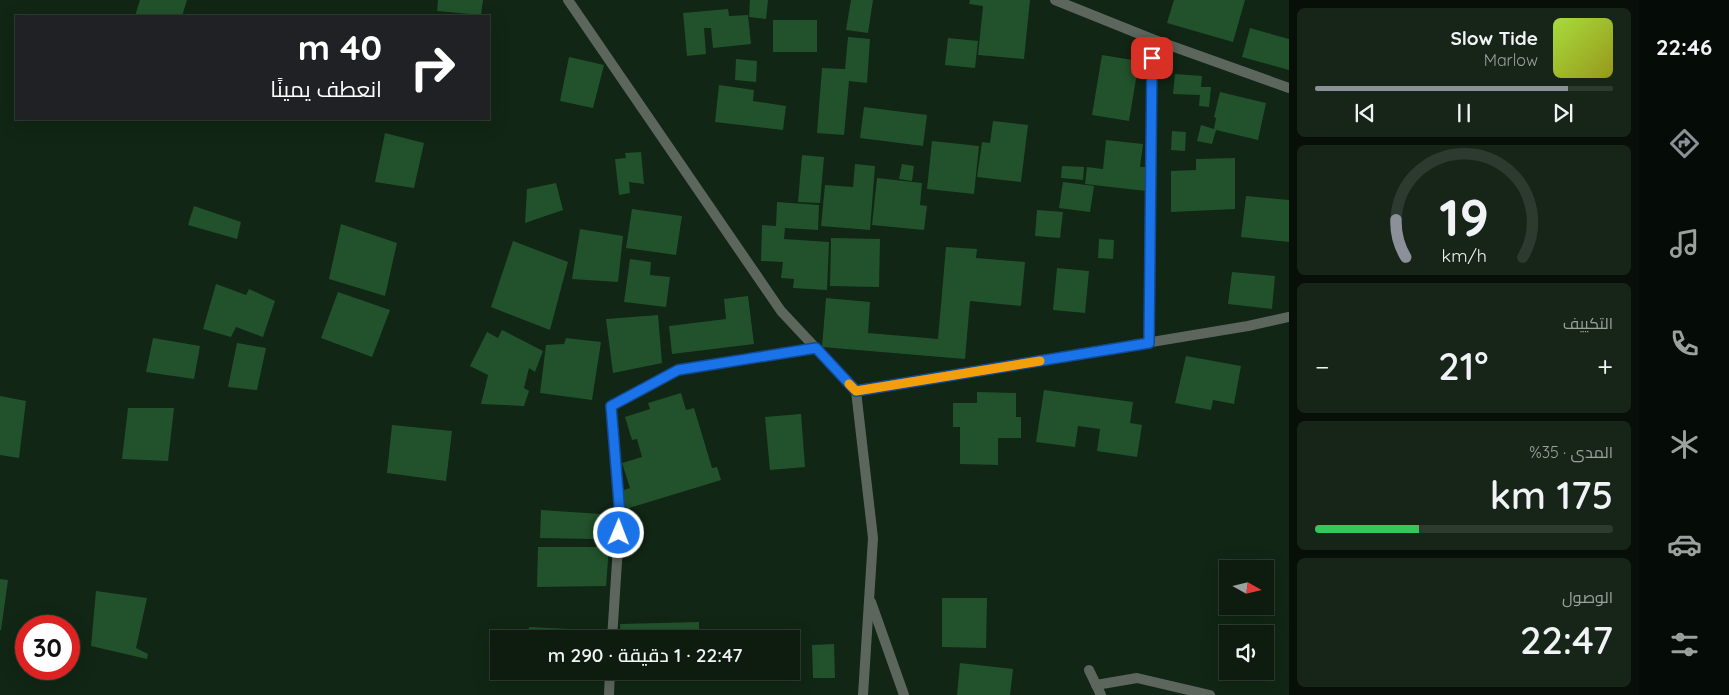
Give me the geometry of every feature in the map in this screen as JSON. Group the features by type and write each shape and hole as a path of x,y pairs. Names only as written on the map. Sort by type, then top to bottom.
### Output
{"street":[{"path":"568,0 781,311 856,391 873,538 863,695"},
{"path":"1055,0 1152,39 1289,88"},
{"path":"1149,343 1152,39"},
{"path":"856,391 1149,343 1289,317"},
{"path":"613,630 620,515 611,406 678,370 816,348"},
{"path":"870,597 904,695"},
{"path":"1089,670 1101,695"},
{"path":"1096,685 1137,678 1210,695"},
{"path":"608,695 609,680"}],"building":[{"path":"140,0 187,0 182,15 135,15"},
{"path":"438,0 483,0 481,15 437,11"},
{"path":"750,0 768,0 766,19 749,17"},
{"path":"851,0 873,0 868,33 846,30"},
{"path":"970,0 1030,0 1024,59 978,55 983,6 969,4"},
{"path":"1174,0 1245,0 1233,42 1167,23"},
{"path":"728,9 729,16 748,15 751,44 713,48 711,28 704,28 706,54 687,56 683,13"},
{"path":"773,20 817,20 817,52 773,52"},
{"path":"1250,28 1289,39 1289,70 1242,57"},
{"path":"848,37 870,39 867,83 849,81 844,135 817,133 822,68 845,69"},
{"path":"948,38 978,41 975,68 945,65"},
{"path":"1102,55 1139,61 1129,121 1092,115"},
{"path":"569,57 604,65 593,108 560,101"},
{"path":"736,59 757,61 756,82 735,80"},
{"path":"1175,74 1202,76 1201,87 1211,87 1209,107 1199,106 1200,95 1173,94"},
{"path":"719,85 754,90 753,101 786,106 783,130 715,122"},
{"path":"1220,92 1266,103 1258,140 1216,130 1212,144 1197,141 1201,125 1214,129 1216,118 1214,117"},
{"path":"864,107 927,115 923,146 860,138"},
{"path":"993,121 1028,125 1021,182 977,177 982,142 990,143"},
{"path":"1172,131 1186,132 1185,151 1171,150"},
{"path":"385,133 424,143 414,188 375,182"},
{"path":"1106,140 1143,144 1140,167 1148,167 1146,191 1085,184 1087,167 1103,169"},
{"path":"932,141 979,146 974,194 927,189"},
{"path":"641,152 644,184 629,182 630,193 619,195 615,159 626,158 625,153"},
{"path":"802,155 824,157 820,203 798,202"},
{"path":"1235,158 1235,209 1171,212 1171,171 1196,170 1196,159"},
{"path":"855,164 875,166 870,230 821,226 825,185 853,187"},
{"path":"902,164 914,166 912,181 899,179"},
{"path":"1062,166 1084,167 1083,180 1061,178"},
{"path":"877,178 922,183 920,205 927,206 924,230 872,225"},
{"path":"1063,182 1094,186 1090,212 1059,208"},
{"path":"556,183 563,210 525,223 527,189"},
{"path":"1246,196 1289,200 1289,242 1241,237"},
{"path":"777,202 819,205 818,230 785,228 784,239 829,242 827,290 793,288 794,279 781,278 783,262 761,261 762,225 776,226"},
{"path":"194,206 241,222 237,239 188,225"},
{"path":"632,209 682,216 676,255 626,248"},
{"path":"1037,210 1063,212 1060,238 1035,236"},
{"path":"341,224 397,243 385,296 329,279"},
{"path":"580,229 623,236 618,282 572,279"},
{"path":"831,238 880,239 879,287 830,286"},
{"path":"1099,239 1114,240 1113,259 1098,258"},
{"path":"513,241 568,262 550,330 491,307"},
{"path":"946,247 977,249 976,258 1025,262 1021,306 970,301 965,359 822,347 826,298 870,302 868,333 938,339"},
{"path":"630,259 651,262 650,275 670,277 666,307 624,302"},
{"path":"1057,268 1089,271 1085,313 1053,310"},
{"path":"1232,272 1275,276 1272,309 1228,304"},
{"path":"216,284 246,295 249,289 275,301 263,337 236,327 231,337 203,329"},
{"path":"338,292 390,310 372,357 321,338"},
{"path":"748,296 754,344 672,354 669,326 726,319 724,299"},
{"path":"658,315 662,363 613,373 606,319"},
{"path":"502,330 543,351 535,372 529,368 524,388 529,391 524,406 481,404 488,375 470,366 487,332 498,338"},
{"path":"153,338 200,346 194,379 146,372"},
{"path":"566,338 601,342 592,400 540,393 546,345 564,344"},
{"path":"237,343 266,348 257,390 228,387"},
{"path":"1186,356 1241,366 1234,404 1213,400 1211,410 1175,403"},
{"path":"1044,390 1133,402 1130,423 1142,425 1137,457 1097,451 1100,429 1078,426 1075,447 1036,442"},
{"path":"977,392 1016,393 1016,417 1021,417 1021,438 998,438 998,465 960,464 960,427 953,427 953,403 977,403"},
{"path":"681,393 686,410 694,408 712,468 717,467 721,480 626,509 621,491 630,488 622,463 642,457 637,439 632,440 625,417 650,409 648,403"},
{"path":"0,396 26,401 19,458 0,455"},
{"path":"128,408 174,408 168,461 122,459"},
{"path":"801,414 805,467 770,470 765,417"},
{"path":"392,425 452,431 446,481 387,473"},
{"path":"541,510 601,514 597,539 540,538"},
{"path":"538,547 609,547 606,586 537,587"},
{"path":"0,579 8,580 1,630 0,630"},
{"path":"96,591 147,598 136,648 148,654 147,659 91,646"},
{"path":"942,598 987,598 986,648 942,647"},
{"path":"699,622 699,630 620,630 620,624"},
{"path":"529,627 588,630 529,630"},
{"path":"834,644 835,678 813,678 812,645"},
{"path":"960,663 1013,669 1010,695 957,695"}],"slow traffic":[{"path":"849,384 856,391 1040,361"}],"route":[{"path":"619,533 620,515 611,406 678,370 816,348 856,391 1149,343 1152,58"}]}
